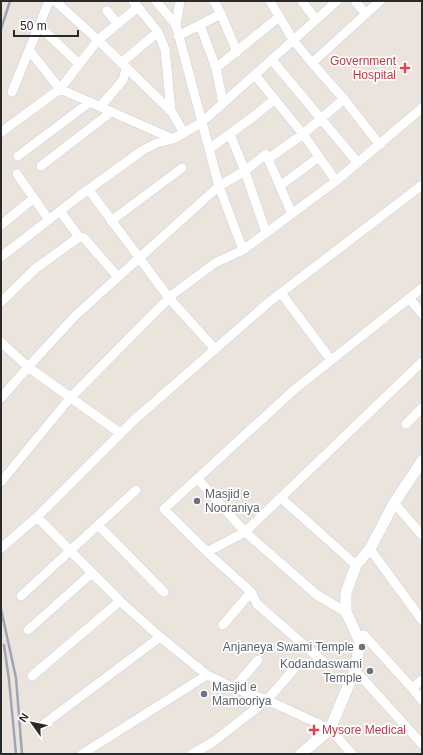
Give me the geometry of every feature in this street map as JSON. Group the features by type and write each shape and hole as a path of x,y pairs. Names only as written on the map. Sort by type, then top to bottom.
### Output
{"street":[{"path":"12,92 49,1"},
{"path":"55,1 98,40 171,111 184,133"},
{"path":"156,1 176,25"},
{"path":"180,1 176,25 178,36 219,186 243,250"},
{"path":"214,1 222,14 237,52"},
{"path":"270,1 293,40 344,99 380,145"},
{"path":"302,1 316,20"},
{"path":"1,256 143,150 157,143 173,139 201,123 337,1"},
{"path":"355,1 366,14"},
{"path":"312,63 380,1"},
{"path":"1,132 60,89 98,40 118,24 136,4 158,32 165,49 171,111"},
{"path":"107,11 118,24"},
{"path":"178,36 222,14"},
{"path":"216,68 279,17"},
{"path":"200,25 216,68 223,103"},
{"path":"39,26 80,64"},
{"path":"100,107 122,80 124,65 158,32"},
{"path":"30,50 60,89 173,139"},
{"path":"272,60 358,163"},
{"path":"255,75 303,134 336,181"},
{"path":"209,149 275,99"},
{"path":"268,159 303,134 344,99"},
{"path":"18,156 90,102"},
{"path":"1,482 70,398 169,298 215,263 243,250 336,181 422,108"},
{"path":"41,166 112,112"},
{"path":"230,134 245,171 266,233"},
{"path":"1,398 76,314 219,186 245,171 266,154 292,214"},
{"path":"280,186 319,157"},
{"path":"111,221 182,168"},
{"path":"18,174 49,220"},
{"path":"1,548 37,517 120,433 215,349 281,293 422,185"},
{"path":"89,190 169,298 215,349"},
{"path":"1,225 34,198"},
{"path":"60,211 79,238"},
{"path":"1,302 35,269 79,238 84,238 118,277"},
{"path":"327,665 257,604 251,592 207,552 164,509 295,389 422,288"},
{"path":"281,293 331,360"},
{"path":"409,298 422,314"},
{"path":"1,342 28,367 120,433"},
{"path":"207,552 245,532 422,362"},
{"path":"406,424 422,408"},
{"path":"360,642 346,612 346,593 356,565 370,549 394,503 422,461"},
{"path":"198,479 245,532 317,595 346,612"},
{"path":"21,596 99,526 136,490"},
{"path":"281,498 356,565"},
{"path":"394,503 422,535"},
{"path":"37,517 120,601 160,637 207,675 234,688 267,700 330,729 352,754"},
{"path":"99,526 164,592"},
{"path":"370,549 422,620"},
{"path":"28,630 92,573"},
{"path":"223,625 251,592"},
{"path":"32,676 120,601"},
{"path":"301,754 330,729 355,670 360,642 364,635 422,700"},
{"path":"40,728 160,637"},
{"path":"234,688 258,660"},
{"path":"192,754 213,742 237,725 267,700 294,669"},
{"path":"355,670 422,744"},
{"path":"82,754 207,675"},
{"path":"412,688 422,680"}],"railway":[{"path":"1,29 10,1"},
{"path":"1,609 16,678 22,754"},
{"path":"4,645 16,754"}],"place":[{"name":"Government Hospital","path":"405,68"},
{"name":"Masjid e Nooraniya","path":"197,501"},
{"name":"Anjaneya Swami Temple","path":"362,647"},
{"name":"Kodandaswami Temple","path":"370,671"},
{"name":"Masjid e Mamooriya","path":"204,694"},
{"name":"Mysore Medical","path":"314,730"}]}
